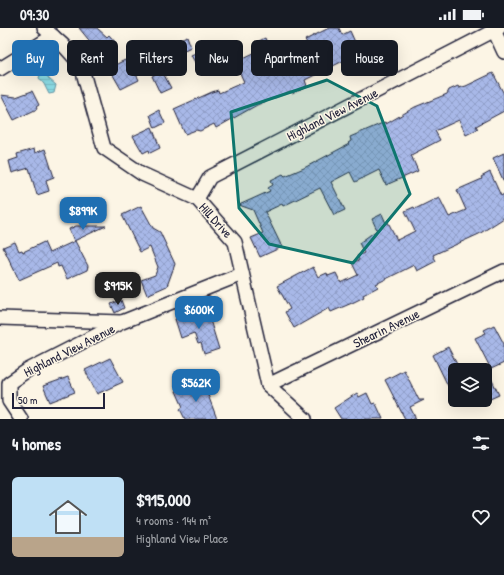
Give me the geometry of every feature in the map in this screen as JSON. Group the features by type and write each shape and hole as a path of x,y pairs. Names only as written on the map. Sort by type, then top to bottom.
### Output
{"street":[{"path":"495,29 504,52"},
{"name":"Highland View Avenue","path":"196,199 210,177 495,29"},
{"path":"0,69 48,32"},
{"name":"Hill Drive","path":"48,32 81,65 104,148 142,174 196,199 235,242 268,385"},
{"name":"Shearin Avenue","path":"268,385 504,271"},
{"name":"Highland View Avenue","path":"21,419 9,401 9,383 28,370 122,322 242,274"},
{"path":"0,318 122,322"},
{"path":"268,385 304,419"}],"highlighted area":[{"path":"327,80 377,106 410,194 353,263 269,244 239,208 231,112"}],"water":[{"path":"40,76 47,76 56,85 54,93 49,94 39,78"}],"building":[{"path":"79,28 97,28 107,37 109,35 113,40 89,40"},
{"path":"329,28 339,28 342,35 350,31 354,40 341,40 341,62 333,66 333,40 305,40"},
{"path":"187,36 191,47 187,49 187,40 178,40"},
{"path":"195,53 195,63 191,55"},
{"path":"251,54 251,76 313,76 305,80 307,86 292,93 291,91 257,105 216,128 214,124 200,131 196,130 185,134 174,109 212,92 218,90 219,93 244,82 241,76 243,76 243,58"},
{"path":"125,60 126,76 137,76 139,80 121,89 114,76 118,76 118,64"},
{"path":"493,73 504,94 504,111 476,126 478,129 466,135 459,120 435,131 440,140 411,155 418,171 386,185 379,170 355,182 350,172 331,182 345,210 334,215 320,188 283,206 282,204 265,212 282,247 260,257 251,238 263,233 253,210 239,205 270,191 268,188 273,185 271,180 283,174 285,176 304,168 349,144 348,143 351,141 350,137 385,122 386,124 415,107 447,94 449,90 458,86 459,88 466,86"},
{"path":"152,76 165,76 171,88 160,93"},
{"path":"32,91 39,105 36,107 37,109 14,120 1,95 16,97"},
{"path":"159,110 165,123 155,128 150,115"},
{"path":"152,127 160,148 150,153 149,150 143,153 133,136"},
{"path":"34,149 35,153 45,149 54,177 46,180 49,191 37,195 29,168 12,173 9,161 18,158 17,154"},
{"path":"504,153 504,182 493,158"},
{"path":"490,172 501,196 504,194 504,218 479,234 433,255 436,261 417,271 414,265 376,284 378,287 363,295 364,297 331,312 329,308 294,328 285,312 290,309 277,286 313,267 318,277 327,273 328,276 336,273 341,283 358,275 352,263 359,260 357,256 364,253 359,243 377,230 372,219 382,214 397,240 415,231 405,211 414,207 415,209 439,197 449,217 466,210 457,190 482,179 481,177"},
{"path":"141,206 153,228 160,232 175,264 167,286 147,295 141,280 155,275 158,267 150,247 140,252 122,215"},
{"path":"76,226 106,226 74,241 69,229"},
{"path":"75,241 88,266 87,270 67,279 61,266 58,267 57,263 19,280 3,247 15,242 19,251 22,250 23,252 44,242 49,253"},
{"path":"121,300 124,308 115,313 111,304"},
{"path":"205,309 219,349 204,354 201,343 198,344 194,333 181,338 175,319"},
{"path":"494,325 504,344 504,363 492,369 492,363 488,363 475,338 486,333 484,330"},
{"path":"448,347 456,363 448,363 448,386 433,355"},
{"path":"110,358 123,382 97,394 85,370"},
{"path":"404,370 419,400 424,400 410,407 416,419 405,419 385,380"},
{"path":"68,377 75,392 50,402 43,386"},
{"path":"492,380 499,395 492,398"},
{"path":"199,381 202,388 205,387 217,419 185,419 180,409 183,407 176,391"},
{"path":"357,393 359,397 367,393 372,404 375,403 377,406 383,419 341,419 334,408"}]}
